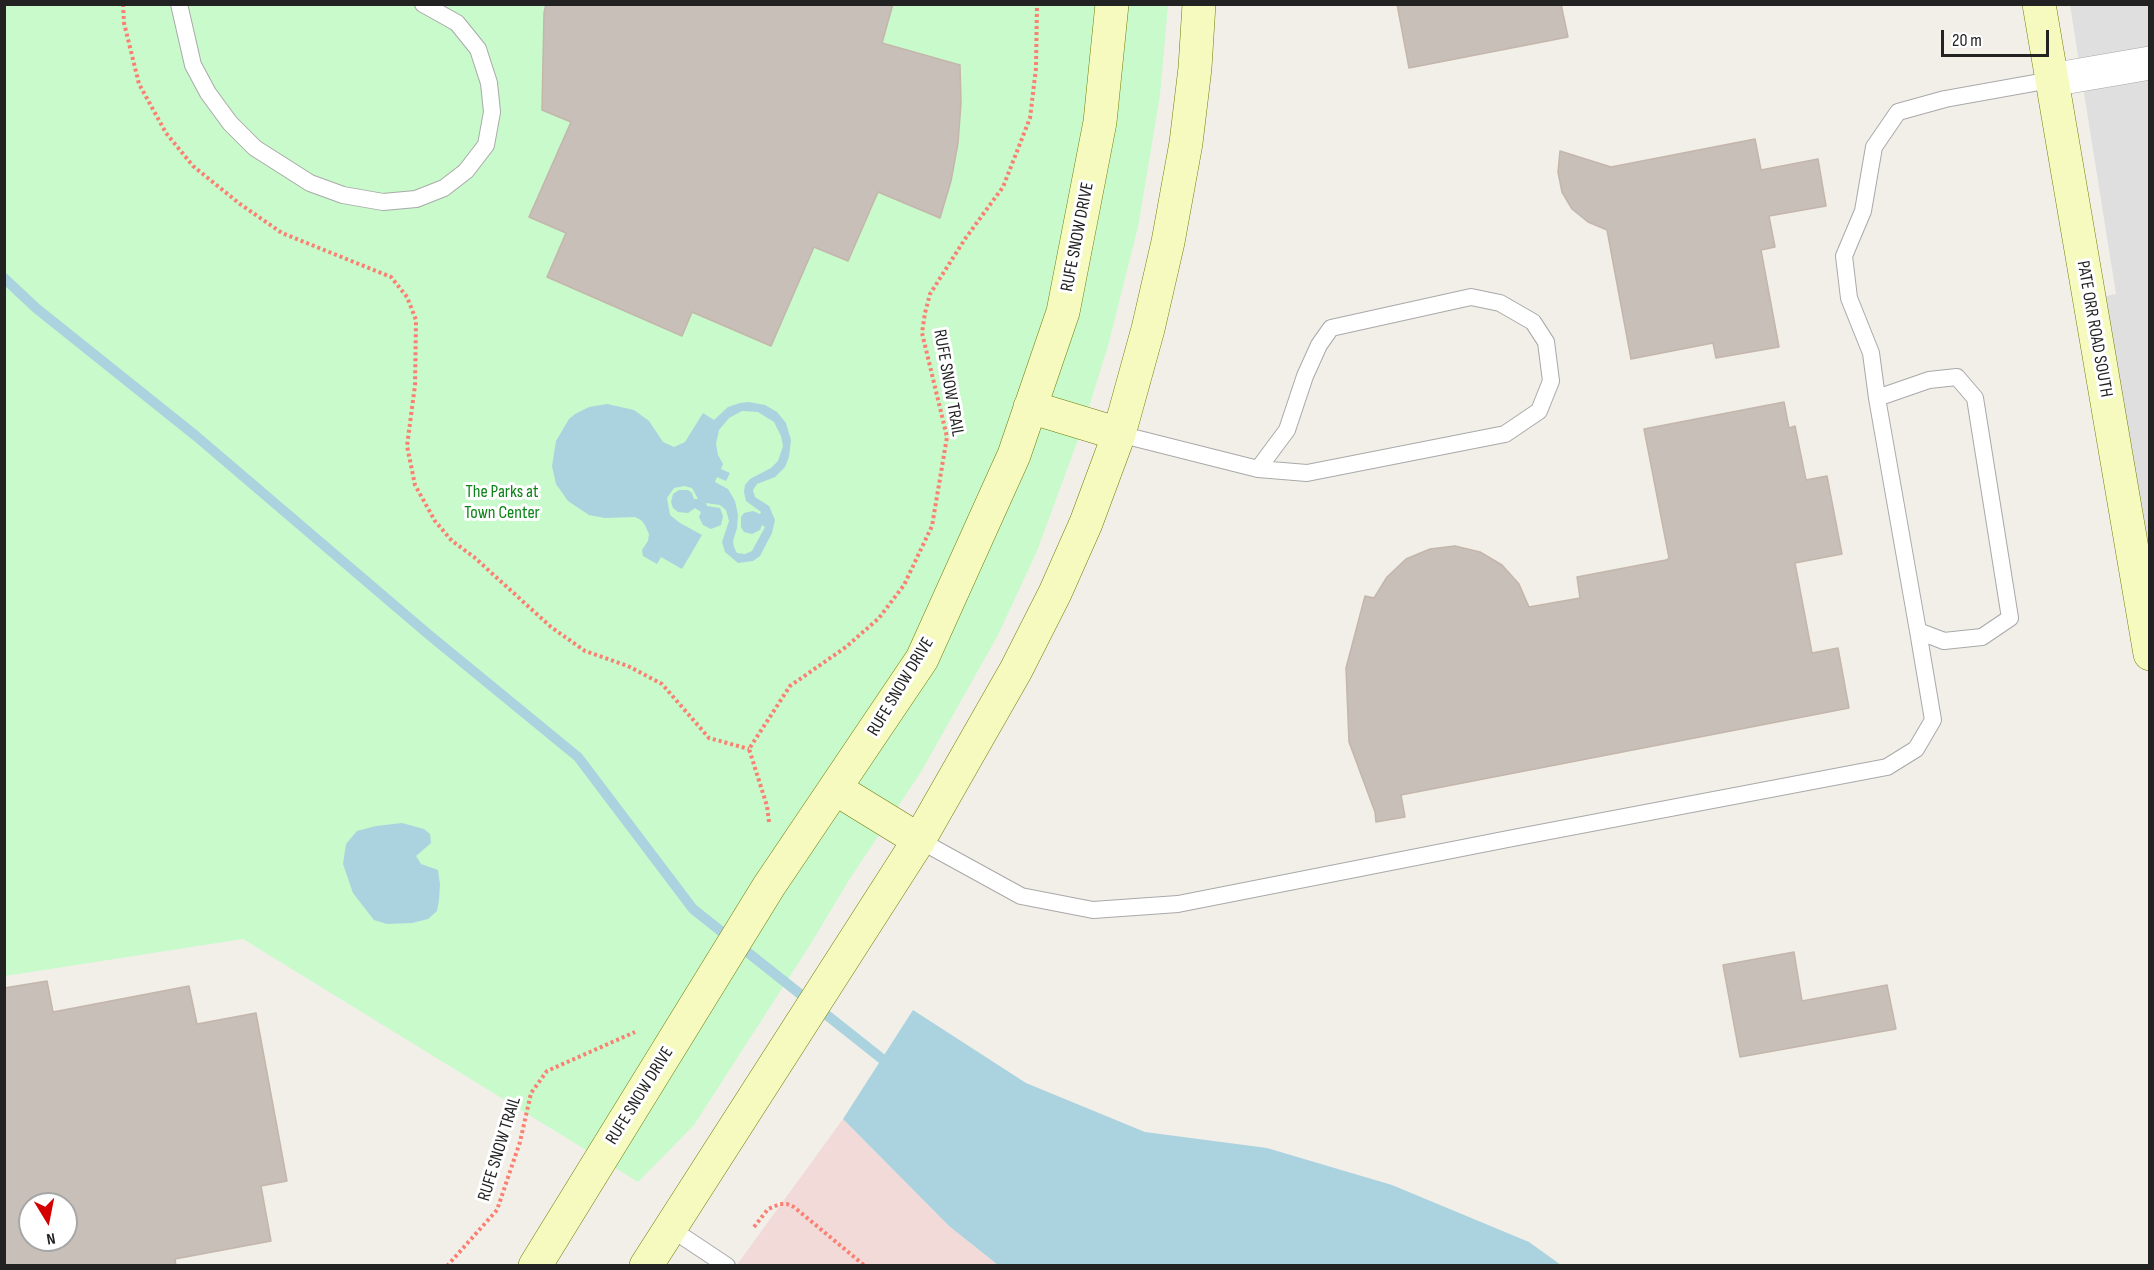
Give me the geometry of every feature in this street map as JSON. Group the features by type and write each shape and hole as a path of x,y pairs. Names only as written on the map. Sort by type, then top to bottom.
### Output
{"main road":[{"name":"RUFE SNOW DRIVE","path":"535,1266 769,886 922,658 1014,455 1063,312 1100,122 1112,4"},
{"path":"646,1266 919,840 1016,670 1055,593 1086,522 1119,434 1148,329 1168,242 1186,143 1195,68 1199,4"},
{"name":"PATE ORR ROAD SOUTH","path":"2039,4 2150,654"},
{"path":"1030,407 1119,434"},
{"path":"836,789 919,840"}],"street":[{"path":"2051,80 2150,63"}],"lane":[{"path":"179,4 193,65 208,93 230,123 255,148 310,183 343,195 383,202 416,199 444,188 466,171 486,145 492,112 489,83 478,49 457,23 423,4"},
{"path":"919,840 1021,896 1093,910 1178,904 1887,768 1916,749 1934,720 1871,353 1849,298 1844,256 1863,211 1874,147 1898,112 1945,99 2051,80"},
{"path":"1119,434 1258,469 1307,473 1505,434 1539,411 1551,381 1546,342 1533,322 1500,303 1471,297 1331,328 1319,345 1305,376 1287,430 1258,469"},
{"path":"1877,398 1929,380 1957,377 1975,398 2010,618 1982,638 1944,641 1918,631"},
{"path":"670,1228 727,1266"}],"path":[{"path":"123,4 124,23 139,84 166,133 193,166 240,204 282,233 392,277 407,297 416,320 415,385 407,446 415,485 435,521 452,541 474,557 551,627 585,651 628,666 662,684 709,738 749,749 767,806 770,827"},
{"name":"RUFE SNOW TRAIL","path":"749,749 790,686 846,647 879,618 904,585 932,526 943,473 947,437 922,333 924,313 930,294 965,239 1003,187 1030,118 1036,68 1037,4"},
{"name":"RUFE SNOW TRAIL","path":"447,1266 497,1210 520,1142 531,1093 547,1071 634,1033 641,1026"},
{"path":"754,1227 768,1209 780,1203 787,1204 794,1207 865,1266"}],"shaded area":[{"path":"2070,5 2149,5 2149,654 2088,299 2116,294"},
{"path":"843,1119 949,1226 998,1265 736,1266"}],"green space":[{"name":"The Parks at Town Center","path":"5,5 1168,5 1160,95 1138,227 1108,346 1083,426 1037,551 998,635 921,772 849,880 694,1125 638,1182 243,939 5,976"}],"water":[{"path":"740,403 765,405 777,412 786,423 791,440 785,467 775,477 757,484 753,490 755,497 769,506 775,520 772,533 760,556 753,561 738,563 725,552 722,542 729,521 726,510 720,505 706,503 707,506 720,508 723,516 721,525 711,529 703,525 699,517 701,512 695,508 688,513 678,512 673,508 671,502 673,494 679,490 688,490 694,499 698,499 692,488 684,486 674,488 667,498 670,515 702,535 682,569 661,557 657,564 643,556 642,550 648,541 649,534 641,520 635,517 605,518 589,515 568,501 556,484 552,466 556,441 569,419 589,407 607,404 634,410 649,421 663,442 674,447 685,442 703,413 714,420 728,407","holes":["742,411 758,412 774,422 783,446 778,461 771,468 750,479 745,485 746,501 761,512 760,514 753,511 744,513 741,517 741,527 744,532 752,534 760,530 762,525 765,527 752,551 745,554 737,553 734,547 738,515 735,501 728,489 715,482 717,477 726,481 730,473 721,469 723,464 716,444 719,430 729,418"]},
{"path":"402,823 424,829 430,834 431,843 416,856 421,864 438,870 439,900 437,911 428,919 412,923 387,924 374,920 353,893 343,864 346,844 357,831"},
{"path":"913,1010 1026,1083 1145,1132 1267,1148 1392,1185 1529,1242 1561,1265 998,1265 949,1226 843,1119"}],"building":[{"path":"546,4 893,4 882,43 960,65 961,103 958,143 951,181 940,218 878,192 848,261 814,247 771,346 692,312 682,336 547,277 566,233 529,217 571,122 542,110"},
{"path":"1397,4 1561,4 1568,37 1409,68"},
{"path":"1755,139 1761,170 1818,159 1826,206 1769,216 1775,247 1761,250 1779,347 1716,358 1713,343 1631,359 1607,230 1588,222 1572,209 1562,192 1558,172 1560,151 1611,167"},
{"path":"1784,402 1789,428 1795,426 1806,480 1827,476 1842,554 1795,563 1812,653 1838,648 1849,708 1401,795 1405,817 1376,822 1375,812 1349,742 1346,668 1365,596 1374,598 1387,577 1406,559 1430,549 1455,546 1480,552 1502,565 1519,584 1529,607 1580,598 1577,577 1666,560 1669,558 1644,429"},
{"path":"1794,952 1802,1001 1887,985 1896,1029 1740,1057 1723,965"},
{"path":"47,981 53,1012 189,986 197,1024 256,1013 287,1181 261,1186 271,1241 175,1259 176,1266 4,1266 4,988"}],"waterway":[{"path":"4,278 36,308 196,436 428,634 578,757 693,909 891,1066"}]}
